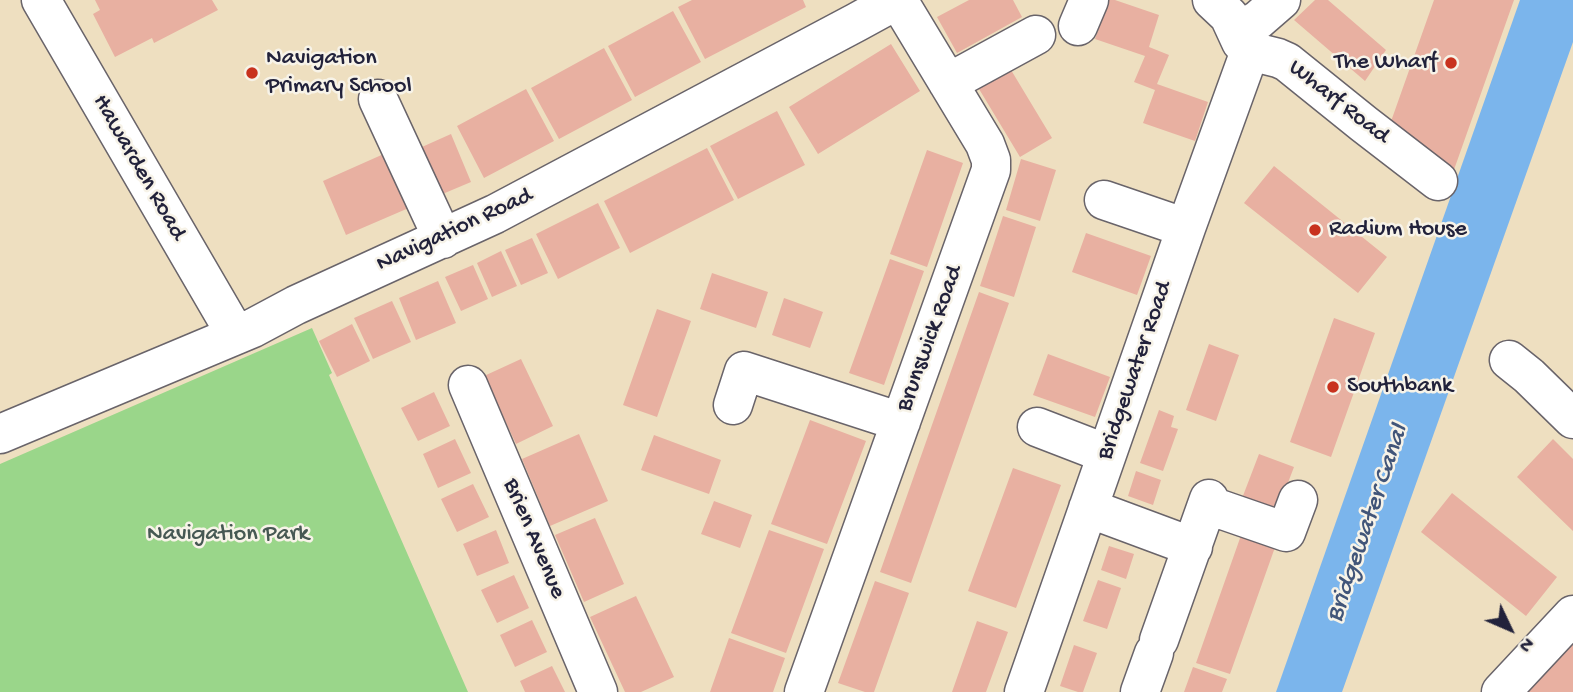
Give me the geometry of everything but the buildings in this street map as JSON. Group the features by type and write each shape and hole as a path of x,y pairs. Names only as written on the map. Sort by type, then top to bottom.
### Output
{"street":[{"name":"Hawarden Road","path":"41,0 116,108 236,335"},
{"name":"Brunswick Road","path":"804,692 991,170 991,160 985,144 897,0"},
{"name":"Navigation Road","path":"0,434 236,335 495,214 897,0"},
{"path":"1212,0 1229,16 1243,42 1258,20 1281,0"},
{"path":"948,83 1036,35"},
{"name":"Wharf Road","path":"1243,42 1254,54 1278,58 1295,68 1438,181"},
{"name":"Bridgewater Road","path":"1024,692 1185,228 1243,42"},
{"path":"378,99 443,239"},
{"path":"1104,200 1185,228"},
{"path":"1509,360 1573,419"},
{"path":"733,405 744,371 901,422"},
{"name":"Brien Avenue","path":"468,385 598,692"},
{"path":"1037,427 1107,454"},
{"path":"1140,692 1209,502 1286,532 1298,500"},
{"path":"1088,508 1193,547"},
{"path":"1501,692 1573,615"}],"green space":[{"name":"Navigation Park","path":"312,328 332,373 329,375 468,692 0,692 0,464"}],"water":[{"name":"Bridgewater Canal","path":"1520,0 1573,0 1573,42 1342,692 1276,692"}],"place":[{"name":"The Wharf","path":"1451,63"},
{"name":"Navigation Primary School","path":"252,73"},
{"name":"Radium House","path":"1315,230"},
{"name":"Southbank","path":"1333,387"}]}
